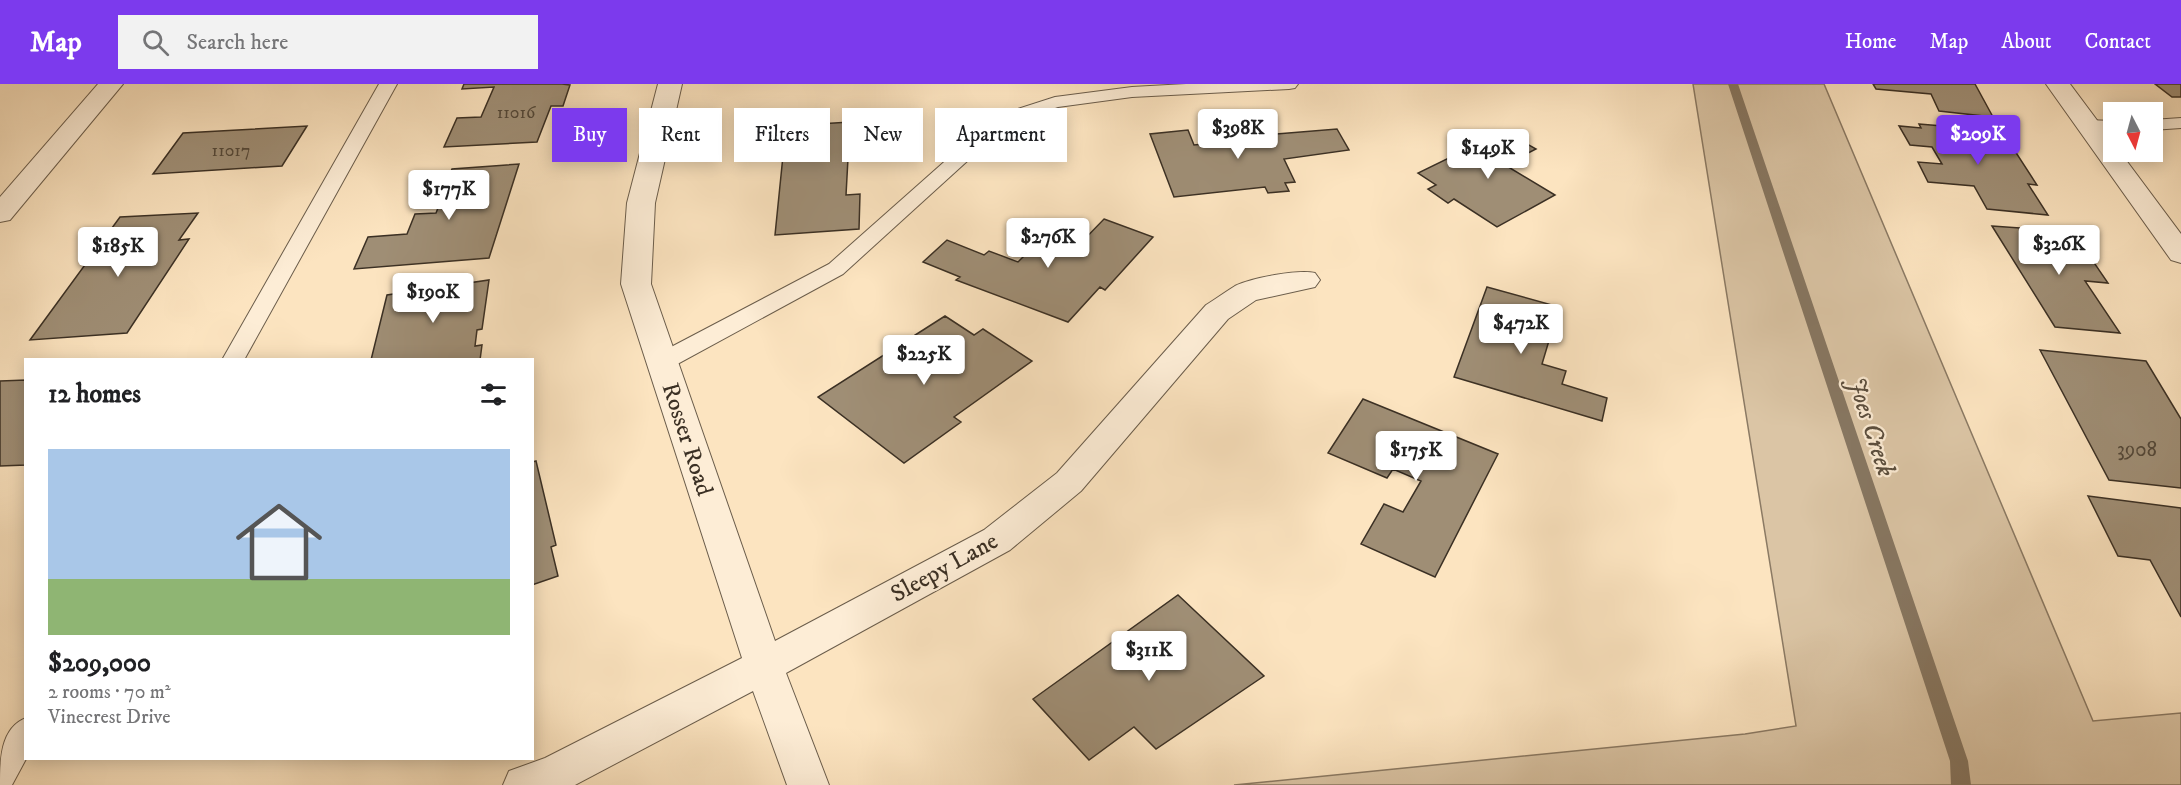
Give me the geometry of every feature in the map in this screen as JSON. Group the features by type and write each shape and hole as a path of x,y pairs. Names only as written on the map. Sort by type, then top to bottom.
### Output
{"street":[{"path":"0,214 111,84"},
{"name":"Rosser Road","path":"670,84 641,203 636,284 764,666 808,785"},
{"path":"2058,84 2181,254"},
{"name":"Sleepy Lane","path":"524,785 557,773 764,666 997,540 1069,482 1217,312 1247,292 1305,280"}],"lane":[{"path":"234,358 388,84"},
{"path":"662,362 836,269 1002,120 1055,102 1132,92 1289,84"},
{"path":"2163,124 2181,123"},
{"path":"2086,125 2103,126"},
{"path":"0,777 24,735"}],"shaded area":[{"path":"1693,84 1824,84 2093,721 2181,713 2181,785 1234,785 1745,734 1796,726"}],"building":[{"path":"464,84 570,85 563,106 551,106 537,142 444,147 457,118 481,117 494,87 462,89"},
{"path":"1873,84 1975,84 1993,117 1939,111 1931,94 1876,89"},
{"path":"2155,84 2181,84 2181,97 2172,97"},
{"path":"842,122 842,162 848,162 846,195 860,194 859,229 775,235 782,162 830,162 830,123"},
{"path":"1919,124 2002,131 2037,185 2028,184 2048,215 1987,209 1974,186 1928,182 1918,162 1942,164 1932,147 1910,145 1899,126 1921,128"},
{"path":"307,126 282,166 153,174 183,133"},
{"path":"1337,129 1349,150 1284,159 1295,182 1285,183 1289,191 1268,193 1265,187 1174,197 1150,134 1188,130 1194,145 1253,139 1251,136"},
{"path":"1504,131 1536,149 1505,165 1555,195 1497,227 1454,199 1448,203 1428,189 1436,185 1418,173"},
{"path":"519,164 489,258 354,269 368,237 407,234 415,214 436,213 442,198 417,200 424,183 447,181 452,169"},
{"path":"198,213 179,240 189,239 127,333 30,340 120,217"},
{"path":"1104,219 1153,237 1105,290 1100,287 1068,322 956,280 960,277 923,262 947,240 984,255 989,251 1018,262 1043,237 1075,249"},
{"path":"1992,226 2073,232 2108,283 2085,281 2120,333 2055,327"},
{"path":"489,280 482,329 477,330 475,346 482,345 480,358 371,358 387,295"},
{"path":"1487,287 1559,307 1542,364 1566,371 1562,384 1607,398 1602,421 1454,377"},
{"path":"945,316 974,335 983,329 1032,361 954,417 961,422 904,463 818,397"},
{"path":"2040,350 2146,361 2181,419 2181,488 2109,480"},
{"path":"24,380 24,465 0,466 0,381"},
{"path":"1363,399 1498,454 1435,577 1361,544 1384,504 1403,512 1421,481 1393,469 1387,478 1328,453"},
{"path":"536,461 556,545 551,547 558,576 534,584 534,462"},
{"path":"2088,496 2181,508 2181,617 2150,560 2118,556"},
{"path":"1178,595 1264,676 1156,749 1134,727 1089,760 1033,699"}],"waterway":[{"name":"Joes Creek","path":"1733,84 1959,761 1961,785"}]}
